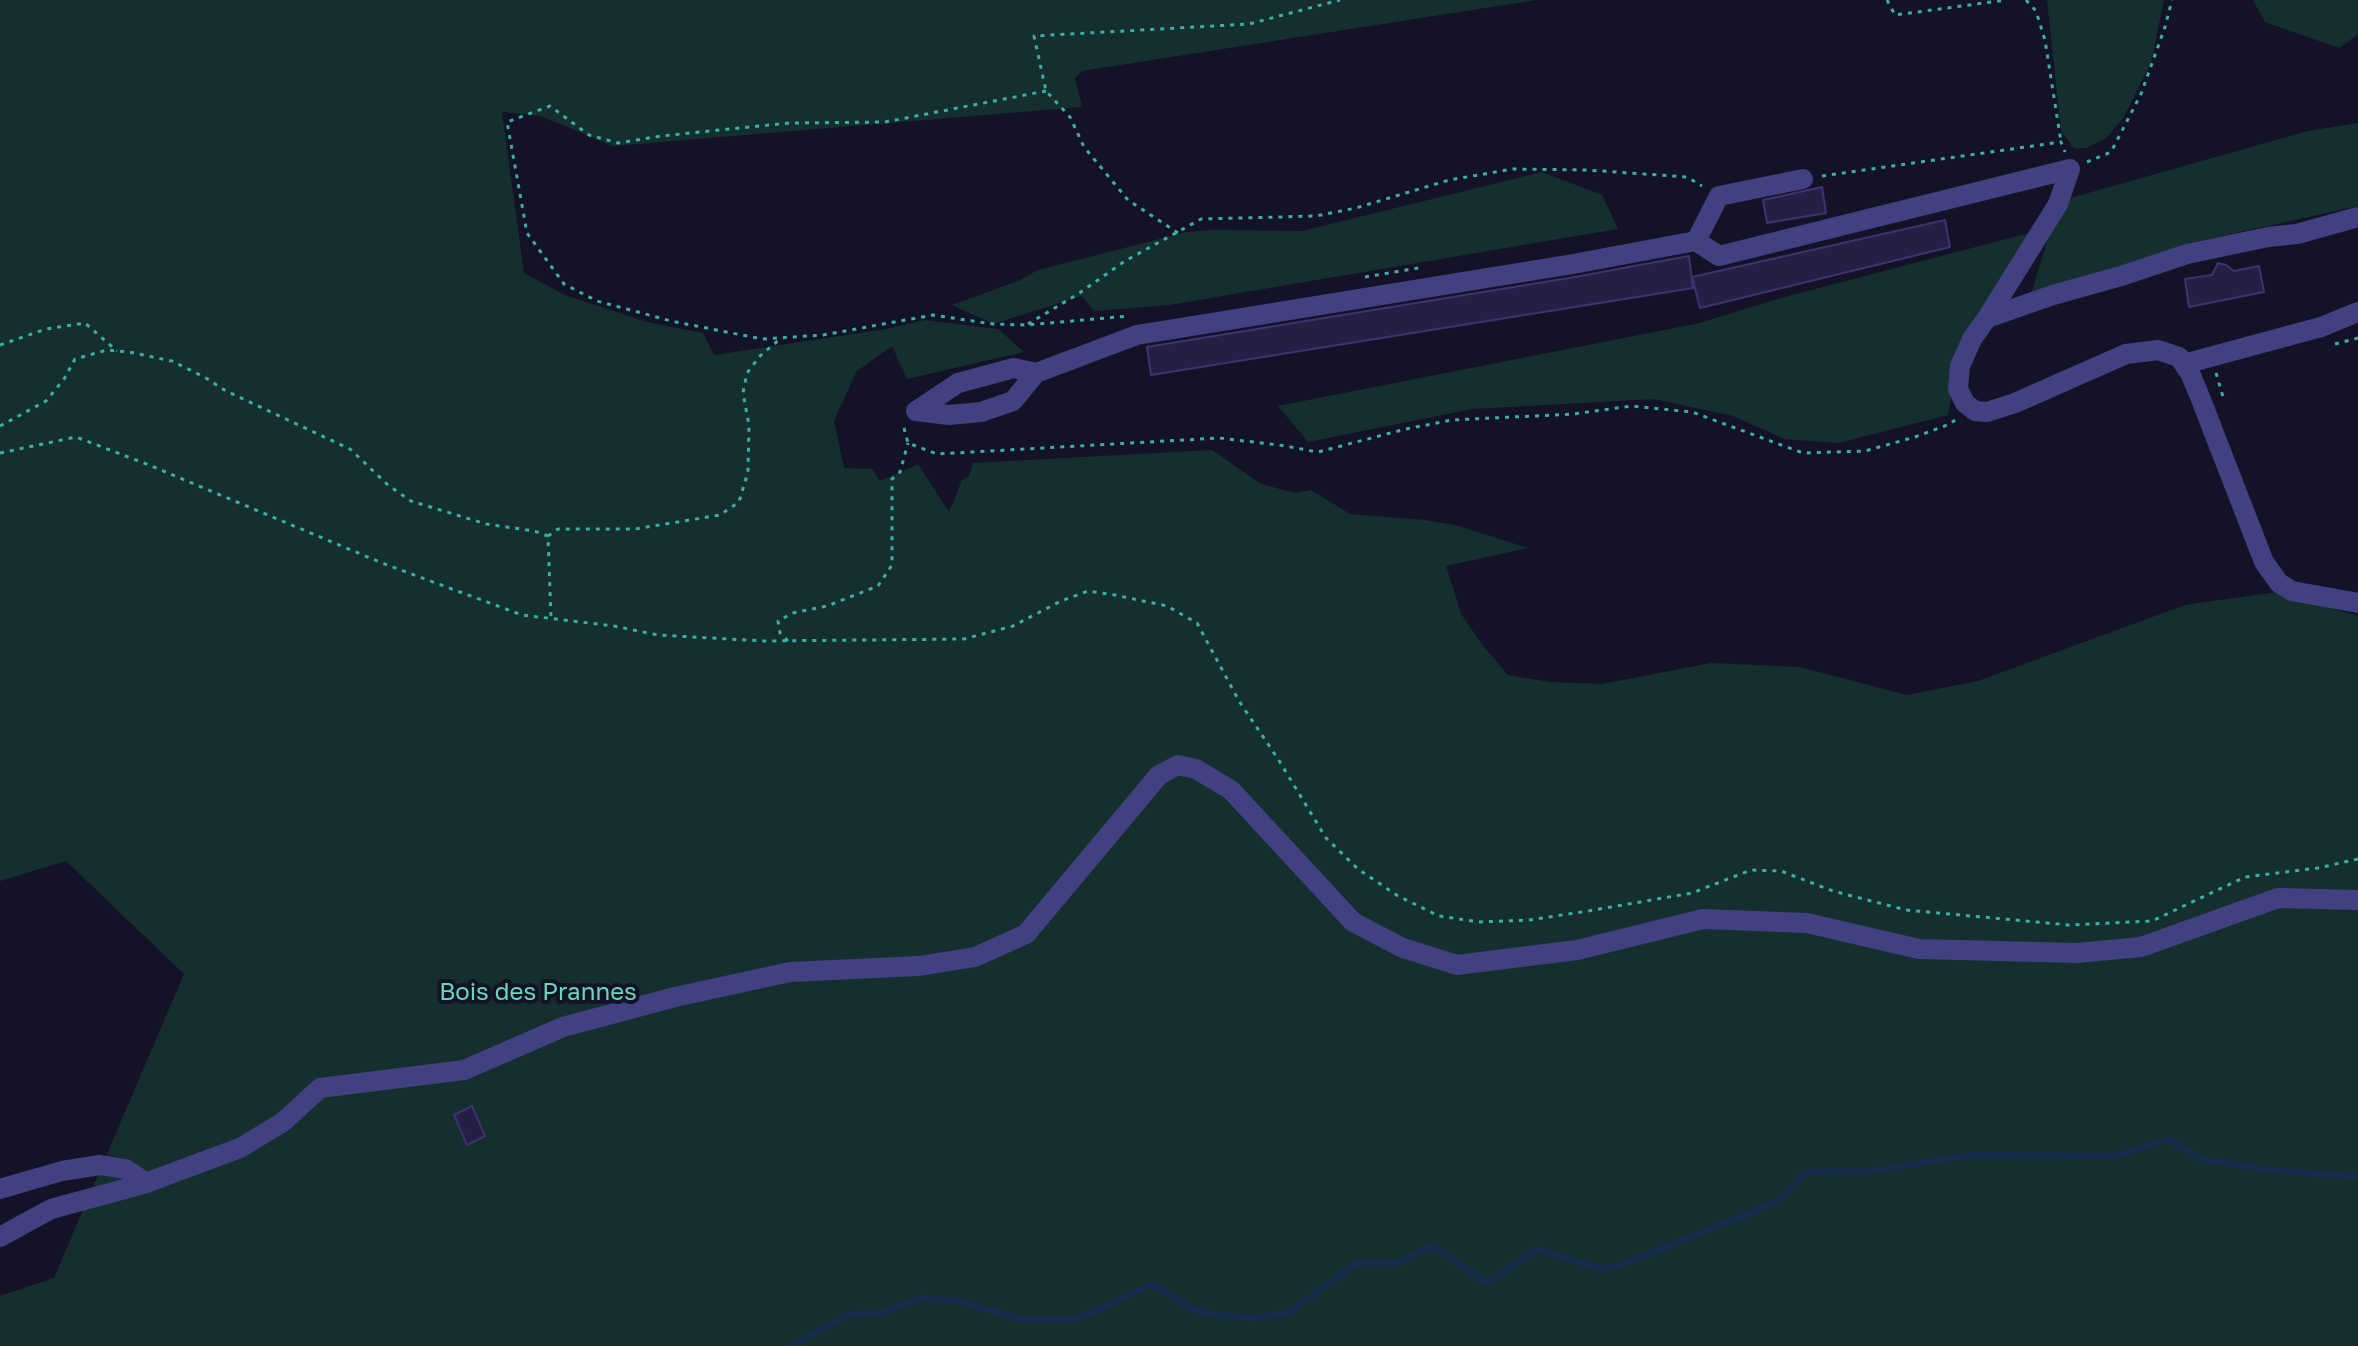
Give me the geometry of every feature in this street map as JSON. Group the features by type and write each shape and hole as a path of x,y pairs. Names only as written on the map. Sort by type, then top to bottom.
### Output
{"street":[{"path":"916,411 949,415 981,412 1013,401 1036,373 1137,335 1696,241 1719,256 2070,169"},
{"path":"2070,169 2058,204 1972,339 1960,366 1958,389 1965,403 1975,411 1987,412 2015,403 2126,354 2158,350 2179,357 2200,397 2264,562 2279,583 2292,591 2358,603"},
{"path":"1696,241 1719,196 1803,179"},
{"path":"1987,318 2187,254 2297,234 2358,217"},
{"path":"2184,364 2321,327 2358,312"},
{"path":"916,411 958,383 1014,368 1036,373"},
{"path":"0,1237 51,1209 147,1183 240,1148 283,1122 320,1088 464,1070 563,1027 675,997 790,972 919,966 975,957 1026,934 1159,775 1178,765 1196,769 1231,790 1353,922 1403,948 1457,965 1577,950 1703,919 1807,923 1919,949 2077,953 2141,947 2278,898 2358,900"},
{"path":"0,1189 62,1171 100,1165 125,1169 147,1183"}],"path":[{"path":"1178,233 1128,200 1084,147 1070,117 1046,91 1034,36 1249,24 1340,0"},
{"path":"1887,0 1895,15 2006,0"},
{"path":"2026,0 2036,11 2045,40 2061,142 2070,169 2111,152 2141,94 2172,0"},
{"path":"1046,91 885,122 789,123 618,143 589,135 550,106 507,122 527,233 564,284 597,301 671,321 762,339 823,335 933,315 993,324 1027,325 1131,316"},
{"path":"1803,179 2061,142"},
{"path":"1027,325 1125,261 1201,219 1316,216 1356,208 1449,180 1513,169 1687,177 1719,196"},
{"path":"1363,277 1422,267"},
{"path":"0,345 46,329 85,323 117,351"},
{"path":"548,536 558,529 635,529 720,515 739,502 748,472 749,425 743,393 747,373 760,356 781,338"},
{"path":"2333,344 2358,338"},
{"path":"0,426 46,401 75,359 107,350 172,361 226,391 350,449 388,485 411,501 486,524 548,536"},
{"path":"2216,372 2224,399"},
{"path":"908,443 937,454 1219,438 1318,452 1452,420 1573,414 1632,406 1692,412 1803,453 1819,453 1865,451 1915,437 1950,424 1970,407"},
{"path":"788,641 780,633 778,621 793,613 827,606 878,586 892,565 892,479 900,472 908,443 904,425 916,411"},
{"path":"0,453 76,437 382,563 522,615 614,626 658,635 788,641 964,639 1013,626 1088,591 1167,606 1197,623 1239,701 1326,838 1358,869 1398,896 1439,916 1479,922 1529,920 1692,893 1751,870 1781,871 1833,891 1906,910 2069,925 2152,921 2245,877 2318,868 2358,859"},
{"path":"548,536 551,618"}],"green space":[{"name":"Bois des Prannes","path":"0,0 1536,0 1082,71 1075,78 1082,107 613,146 541,116 502,112 524,273 565,295 647,322 703,333 714,355 886,329 925,320 998,329 1024,352 907,379 892,346 856,372 834,421 844,468 872,469 880,481 918,464 949,512 962,480 969,476 973,463 1212,450 1261,484 1295,493 1311,490 1350,514 1455,525 1528,548 1446,566 1461,614 1508,675 1550,682 1602,684 1711,663 1799,667 1907,695 1978,681 2185,605 2277,592 2358,616 2358,1346 0,1346 0,1296 54,1278 184,974 66,861 0,881"},
{"path":"2047,0 2164,0 2151,63 2122,120 2106,138 2086,148 2074,148 2061,131"},
{"path":"2253,0 2358,0 2358,34 2339,48 2265,22"},
{"path":"2358,123 2358,206 2190,243 2029,301 2053,222 2067,199 2308,131"},
{"path":"1542,172 1602,195 1618,229 1169,305 1094,311 1082,296 993,324 952,305 1018,281 1038,270 1187,232 1302,231"},
{"path":"2033,232 1960,348 1948,415 1838,443 1785,439 1733,416 1654,399 1472,409 1308,442 1278,406 1700,323 1781,298"}],"building":[{"path":"1822,187 1826,213 1767,223 1763,200"},
{"path":"1945,220 1950,247 1700,308 1692,277"},
{"path":"1689,256 1693,288 1151,375 1147,347"},
{"path":"2218,263 2234,271 2259,266 2264,292 2189,307 2185,279 2212,275"},
{"path":"472,1106 485,1136 467,1145 454,1115"}],"waterway":[{"path":"793,1346 847,1315 884,1312 921,1298 958,1301 1022,1320 1078,1319 1152,1284 1195,1310 1211,1314 1251,1318 1288,1313 1357,1263 1399,1263 1431,1245 1487,1283 1537,1249 1600,1269 1619,1266 1777,1202 1806,1172 1871,1171 1971,1155 2115,1156 2169,1139 2203,1160 2271,1170 2358,1177"}]}
